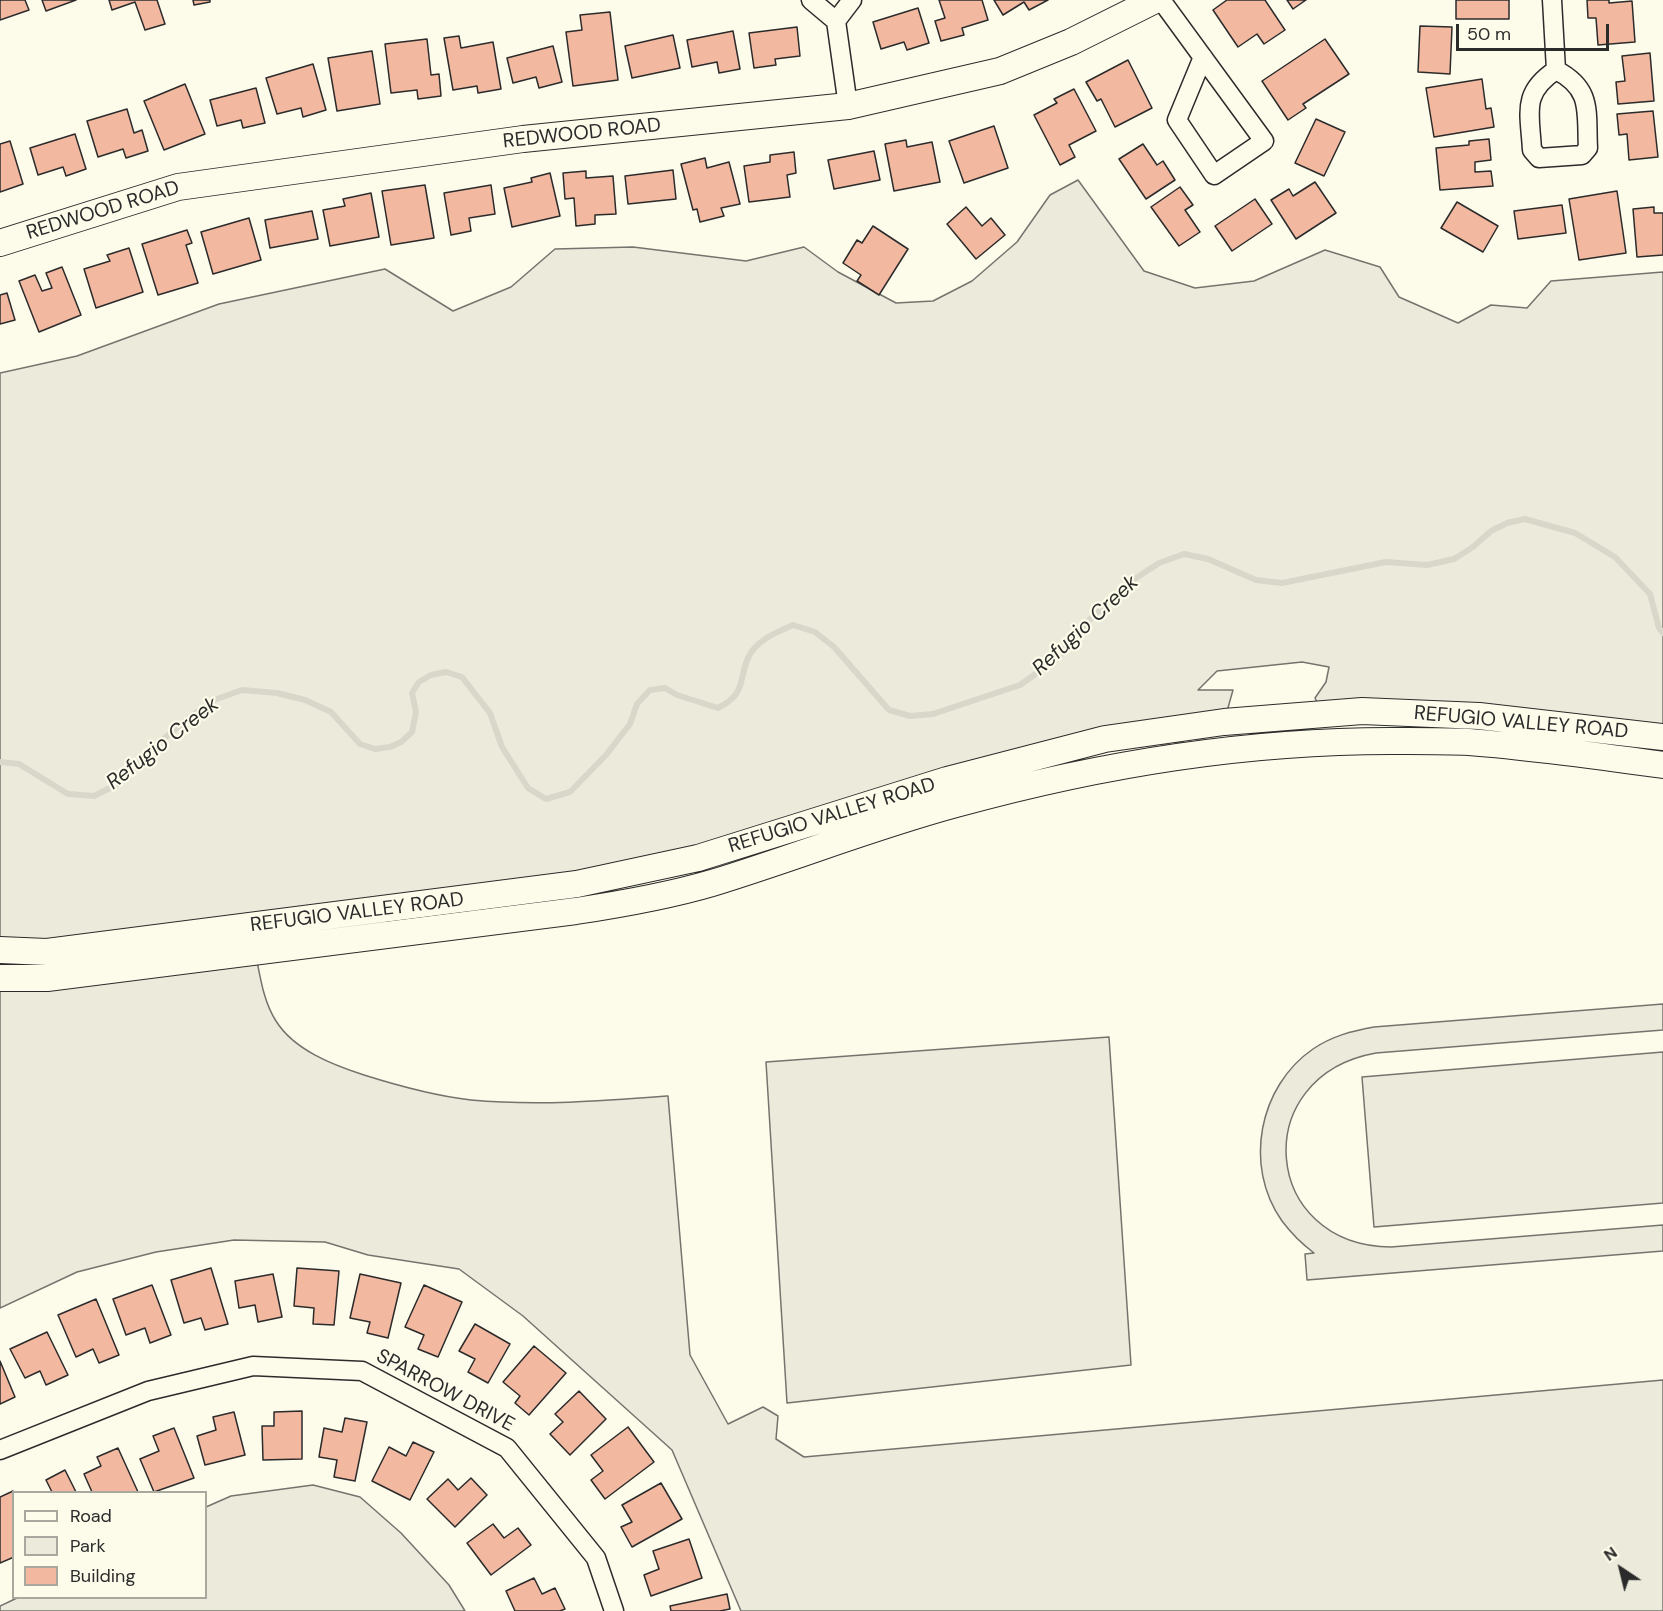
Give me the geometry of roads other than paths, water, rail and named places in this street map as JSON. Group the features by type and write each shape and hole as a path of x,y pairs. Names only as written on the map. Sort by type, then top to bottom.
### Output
{"street":[{"path":"811,0 836,21 848,106"},
{"path":"836,21 852,0"},
{"name":"REDWOOD ROAD","path":"0,243 178,187 523,139 848,106 1000,71 1071,42 1155,0"},
{"path":"1161,0 1203,57 1264,141 1214,175 1177,120 1203,57"},
{"path":"1552,0 1556,70"},
{"path":"1556,70 1574,81 1585,97 1588,148 1582,155 1539,158 1532,150 1529,103 1533,91 1556,70"},
{"name":"REFUGIO VALLEY ROAD","path":"0,950 47,952 577,885 698,858 947,780 1105,739 1224,722 1362,711 1479,716 1663,737"},
{"name":"REFUGIO VALLEY ROAD","path":"0,978 58,976 576,911 643,900 711,883 954,804 1011,789 1117,765 1221,750 1322,741 1467,742 1588,754 1663,765"},
{"name":"SPARROW DRIVE","path":"0,1450 148,1390 253,1366 362,1371 507,1448 596,1558 614,1611"}],"waterway":[{"name":"Refugio Creek","path":"0,762 19,764 68,794 94,796 120,783 149,751 190,717 214,700 242,690 277,693 305,700 331,712 360,744 375,749 390,747 401,742 412,732 416,712 412,693 419,682 431,675 446,672 462,677 490,713 502,747 528,788 546,799 570,792 606,755 630,724 637,704 650,690 665,688 677,695 718,708 733,698 737,692 748,658 756,646 768,637 793,625 815,632 834,647 889,710 910,716 933,714 1020,685 1057,659 1087,622 1136,578 1159,563 1184,554 1208,559 1256,580 1282,583 1386,562 1427,565 1454,559 1473,547 1491,531 1507,523 1525,519 1575,533 1615,557 1650,594 1659,628 1663,633"}]}
